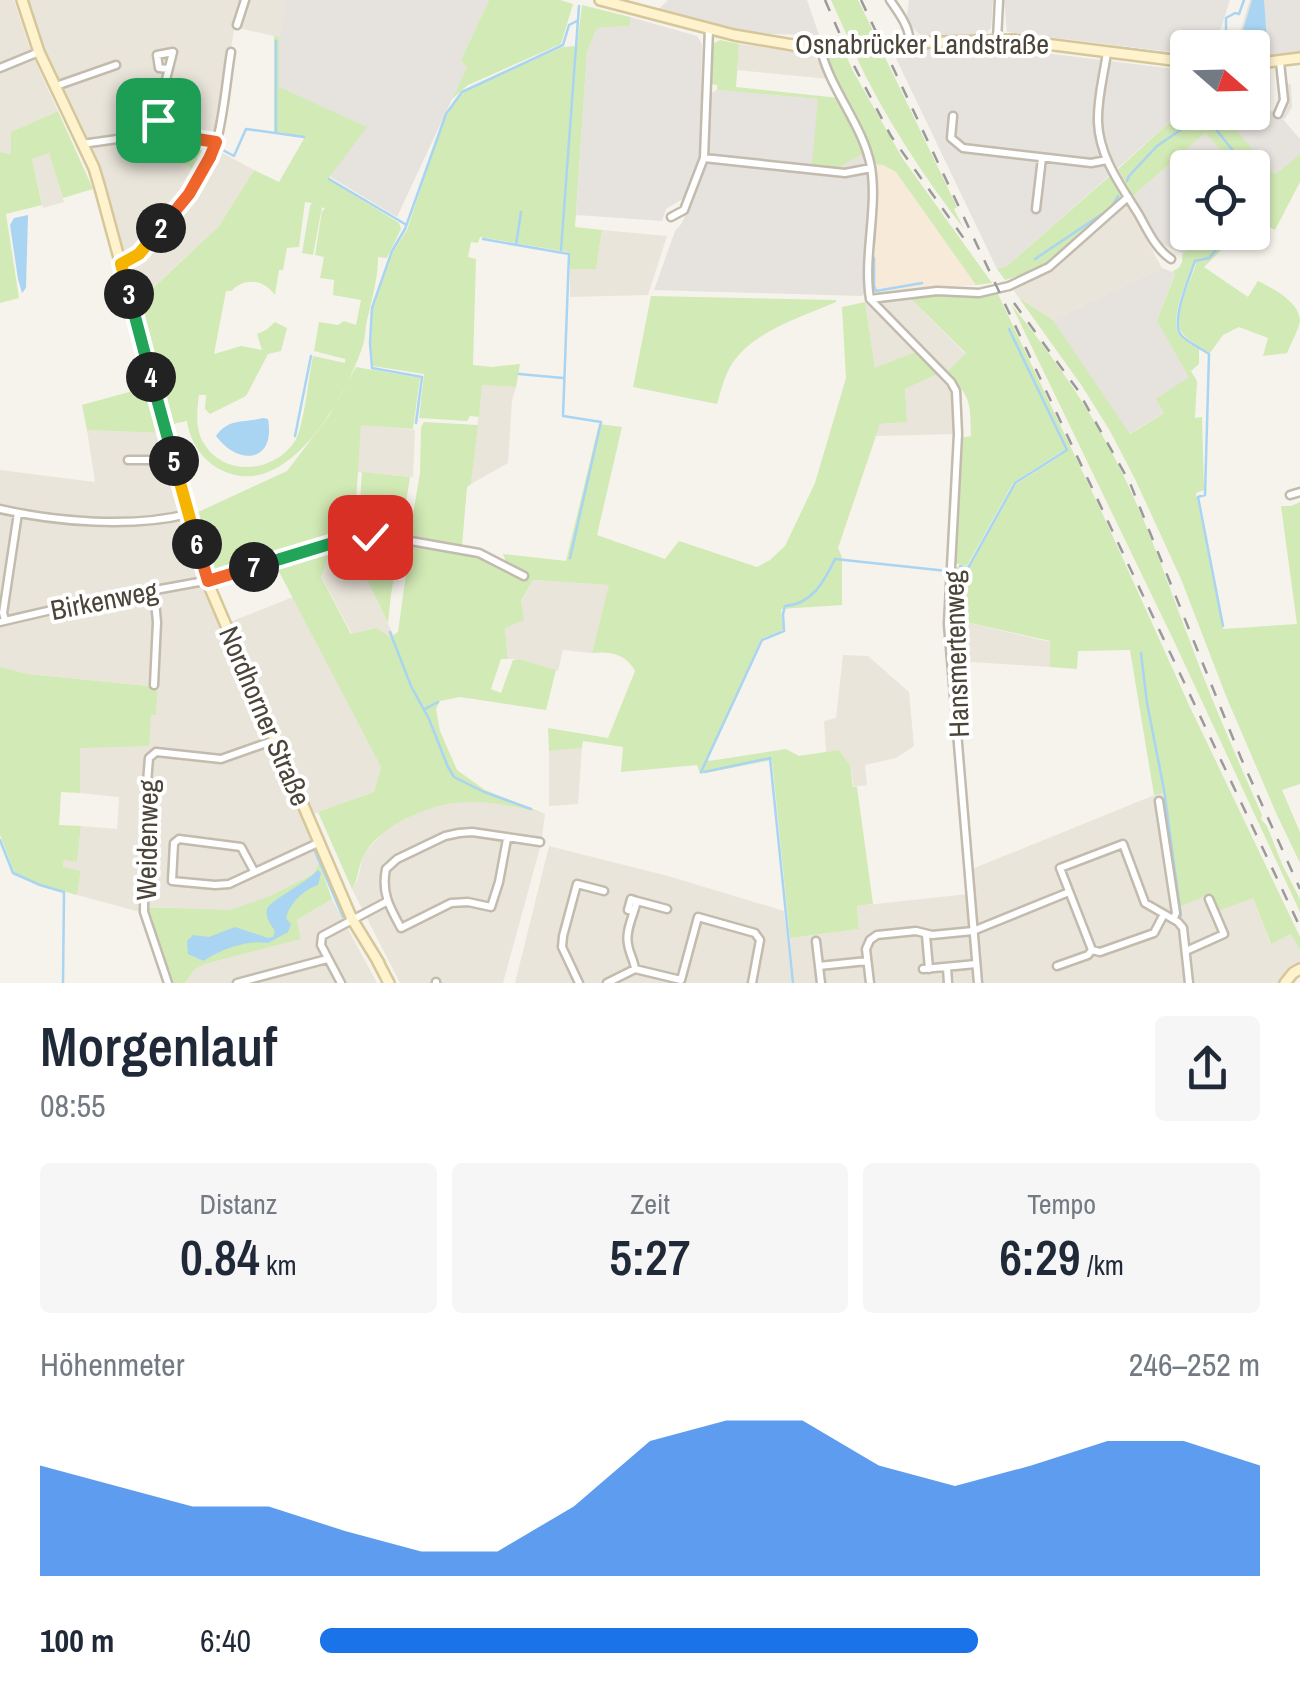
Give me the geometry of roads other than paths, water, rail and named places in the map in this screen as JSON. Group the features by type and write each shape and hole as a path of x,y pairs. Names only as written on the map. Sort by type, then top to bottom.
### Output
{"street":[{"name":"Nordhorner Straße","path":"22,0 38,52 98,180 208,581 320,842 389,983"},
{"path":"236,25 244,0"},
{"name":"Osnabrücker Landstraße","path":"600,0 759,41 820,46 997,40 1170,59"},
{"path":"890,0 904,21 910,42"},
{"path":"997,40 999,0"},
{"path":"671,216 684,210 704,158 709,29"},
{"path":"820,46 871,168 870,299 979,292 1009,286 1050,268 1128,198"},
{"path":"1107,50 1098,109 1107,160 1161,252 1171,259"},
{"path":"0,68 38,52"},
{"path":"121,264 139,254 189,194 214,150 232,52"},
{"path":"1270,63 1300,58"},
{"path":"1278,114 1284,100 1280,62"},
{"path":"55,86 116,66"},
{"path":"160,133 158,110 168,70"},
{"path":"953,116 951,138 958,146 1090,164 1107,160"},
{"path":"82,144 160,133 216,142"},
{"path":"704,158 845,173 871,168"},
{"path":"1036,209 1042,158"},
{"name":"Hansmertenweg","path":"870,299 952,382 956,391 958,434 948,624 978,983"},
{"path":"128,460 174,460"},
{"path":"1290,494 1300,492"},
{"path":"0,509 119,523 188,514"},
{"path":"3,621 2,599 18,513"},
{"name":"Birkenweg","path":"3,621 208,581 356,537 404,540 479,553 524,576"},
{"path":"154,591 154,685"},
{"name":"Weidenweg","path":"168,983 144,912 149,758 156,752 221,759 276,740"},
{"path":"1159,800 1174,918"},
{"path":"507,839 490,907 459,902 401,928 386,902 385,874 398,859 445,836 460,833 540,842"},
{"path":"254,872 244,851 236,845 179,838 174,844 174,881 215,885 229,884 320,842"},
{"path":"1092,950 1060,868 1123,844 1146,903 1181,924 1189,983"},
{"path":"579,983 564,954 563,936 577,884 604,891"},
{"path":"870,983 868,944 877,935 973,931 1069,892"},
{"path":"1186,951 1224,934 1209,899"},
{"path":"635,969 628,944 637,901 666,909"},
{"path":"341,983 321,945 322,936 386,902"},
{"path":"1092,950 1100,952 1154,933 1164,914"},
{"path":"607,983 635,969 681,980 698,917 755,933 760,940 752,983"},
{"path":"926,934 926,969 976,964"},
{"path":"816,941 821,983"},
{"path":"1058,966 1092,950"},
{"path":"238,983 327,959"},
{"path":"820,966 868,961"},
{"path":"946,967 948,983"},
{"path":"1286,983 1300,969"}],"water":[{"path":"1252,0 1264,0 1266,30 1243,30"},
{"path":"28,215 26,288 22,293 10,225 14,218"},
{"path":"268,419 269,434 261,452 235,452 216,436 231,424"},
{"path":"318,870 318,885 298,898 288,912 288,932 268,943 226,949 204,961 188,954 187,941 193,935 209,937 235,927 273,937 275,931 267,909"}],"waterway":[{"path":"1226,30 1226,18 1239,14 1244,0"},
{"path":"561,250 579,6"},
{"path":"416,423 422,377 372,368 372,308 446,114 462,92 563,45 569,25 577,21"},
{"path":"276,41 276,133"},
{"path":"1113,47 1170,54"},
{"path":"219,144 219,148 234,156 246,129 304,137"},
{"path":"1127,181 1157,146 1181,130"},
{"path":"1216,130 1233,150"},
{"path":"329,179 405,224"},
{"path":"1035,259 1111,208 1118,196"},
{"path":"516,245 521,212"},
{"path":"874,244 875,230"},
{"path":"483,239 569,254 563,416 601,422 570,558"},
{"path":"1216,250 1209,258 1195,261 1182,298 1178,328 1181,335 1209,354 1205,495 1198,497 1223,626"},
{"path":"874,258 876,291 922,283"},
{"path":"960,566 968,568 1015,483 1067,450 1009,329"},
{"path":"295,436 311,356"},
{"path":"519,374 563,378"},
{"path":"701,772 762,640 784,631 785,606 810,596 835,559 947,571"},
{"path":"390,632 454,777 531,809"},
{"path":"1141,653 1181,916"},
{"path":"425,709 438,702"},
{"path":"704,772 770,758 793,983"},
{"path":"289,762 293,771"},
{"path":"298,781 301,788"},
{"path":"303,794 306,802"},
{"path":"0,840 13,873 64,892 63,983"},
{"path":"314,849 343,917"}],"railway":[{"path":"825,0 891,136 965,240"},
{"path":"861,0 1300,927"},
{"path":"1014,303 1077,389 1130,483 1241,758 1300,889"}]}
